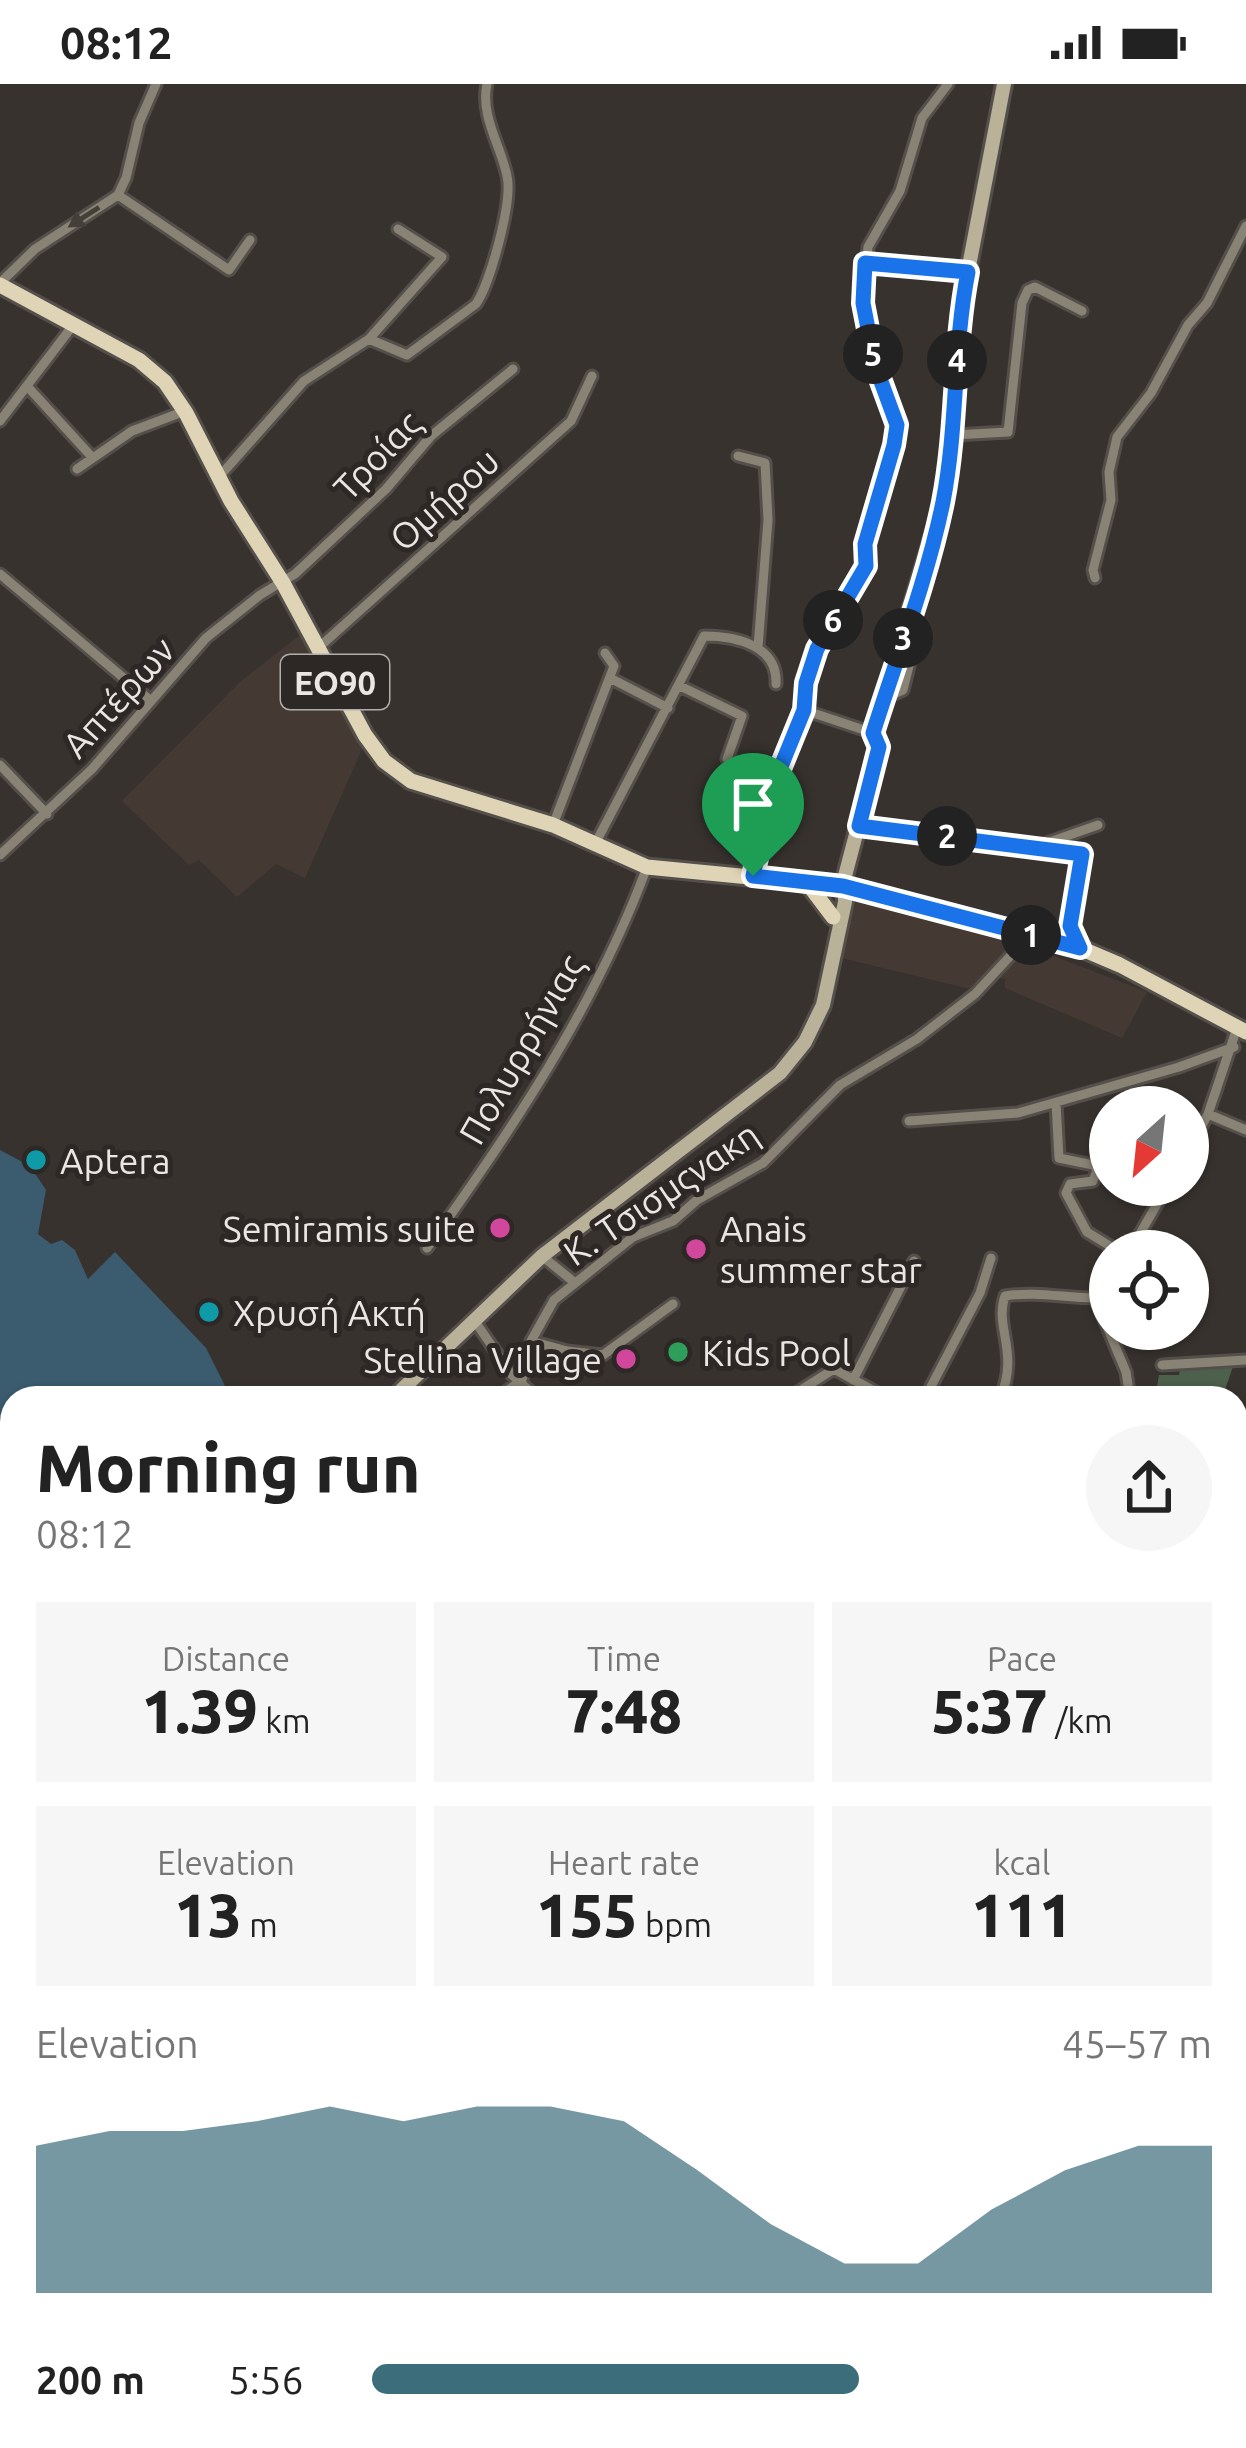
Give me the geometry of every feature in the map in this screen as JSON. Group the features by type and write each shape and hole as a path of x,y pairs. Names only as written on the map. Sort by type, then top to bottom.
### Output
{"main road":[{"path":"406,1386 542,1256 788,1065 818,1018 845,902 843,886 879,747 867,732 884,698 931,551 954,435 959,318 1004,84"},
{"name":"ΕΟ90","path":"0,284 153,370 185,411 365,736 411,781 553,825 646,867 843,886 1080,948 1241,1030"},
{"path":"805,880 833,916"},
{"path":"835,946 833,898 843,886"}],"street":[{"path":"0,284 35,249 118,195 156,84"},
{"path":"369,339 406,355 484,294 509,186 492,132 487,84"},
{"path":"753,876 773,786 804,710 806,683 817,649 866,566 865,544 897,425 875,365 863,303 868,247 900,191 922,118 948,84"},
{"path":"118,195 229,270 250,240"},
{"path":"1095,578 1111,500 1109,472 1117,437 1207,302 1246,226"},
{"path":"218,478 304,381 369,339 442,257 398,230"},
{"path":"865,263 968,272"},
{"path":"954,435 1008,432 1022,303 1028,290 1035,287 1082,310"},
{"path":"0,421 74,324"},
{"name":"Τροίας","path":"283,583 386,489 430,436 513,369"},
{"name":"Ομήρου","path":"316,650 571,421 592,376"},
{"path":"27,386 91,456"},
{"path":"77,469 132,431 185,411"},
{"path":"738,456 765,463 768,520 758,647"},
{"path":"0,574 151,701"},
{"name":"Απτέρων","path":"0,855 47,814 206,638 260,595 283,583"},
{"path":"595,844 704,636 758,647 770,655 777,669 776,684"},
{"path":"553,825 614,666 605,653"},
{"path":"610,678 668,708"},
{"path":"680,686 742,716 727,759"},
{"path":"804,710 867,732"},
{"path":"0,765 47,814"},
{"path":"1036,846 1098,825"},
{"path":"859,826 1082,854 1070,926 1056,941"},
{"name":"Πολυρρήνιας","path":"427,1248 523,1113 586,998 646,867"},
{"path":"1070,926 1080,948"},
{"name":"Κ. Τσισμςνακη","path":"522,1380 531,1341 554,1300 633,1237 673,1221 697,1200 763,1163 840,1085 917,1039 975,994 1013,953 1015,931"},
{"path":"1209,1111 1241,1030"},
{"path":"909,1121 1018,1113 1234,1047"},
{"path":"1056,1102 1059,1158 1097,1170 1090,1183 1070,1184 1066,1191 1089,1233"},
{"path":"1209,1114 1246,1130"},
{"path":"542,1256 574,1282"},
{"path":"931,1386 980,1292 992,1258"},
{"path":"853,1380 914,1262"},
{"path":"1004,1386 1011,1362 1002,1305 1005,1296 1031,1292 1052,1298 1089,1298"},
{"path":"531,1341 567,1352 603,1355 673,1304"},
{"path":"474,1320 500,1360 527,1386"},
{"path":"1117,1350 1128,1386"},
{"path":"1162,1366 1246,1360"},
{"path":"805,1386 834,1369 864,1386"},
{"path":"514,1386 522,1380"}],"shaded area":[{"path":"300,635 362,749 305,878 276,864 237,897 199,860 189,865 122,801 240,682"},
{"path":"856,902 1004,937 1147,992 1122,1038 1005,988 1005,979 993,977 975,990 841,958"}],"green space":[{"path":"1235,1361 1226,1386 1157,1386 1159,1375 1179,1375 1181,1364"}],"water":[{"path":"0,1150 30,1166 46,1190 38,1234 51,1244 62,1240 75,1250 88,1279 115,1252 206,1348 225,1386 0,1386"}],"place":[{"name":"Aptera","path":"36,1160"},
{"name":"Semiramis suite","path":"500,1228"},
{"name":"Anais summer star","path":"696,1249"},
{"name":"Χρυσή Ακτή","path":"209,1312"},
{"name":"Kids Pool","path":"678,1352"},
{"name":"Stellina Village","path":"626,1359"}],"route":[{"path":"865,263 968,272 959,318 954,435 942,505 873,733 879,747 859,826 1082,854 1070,926 1080,948 843,886 753,876 773,786 804,710 806,683 817,649 866,566 865,544 894,445 897,425 875,365 863,303 865,263"}]}
